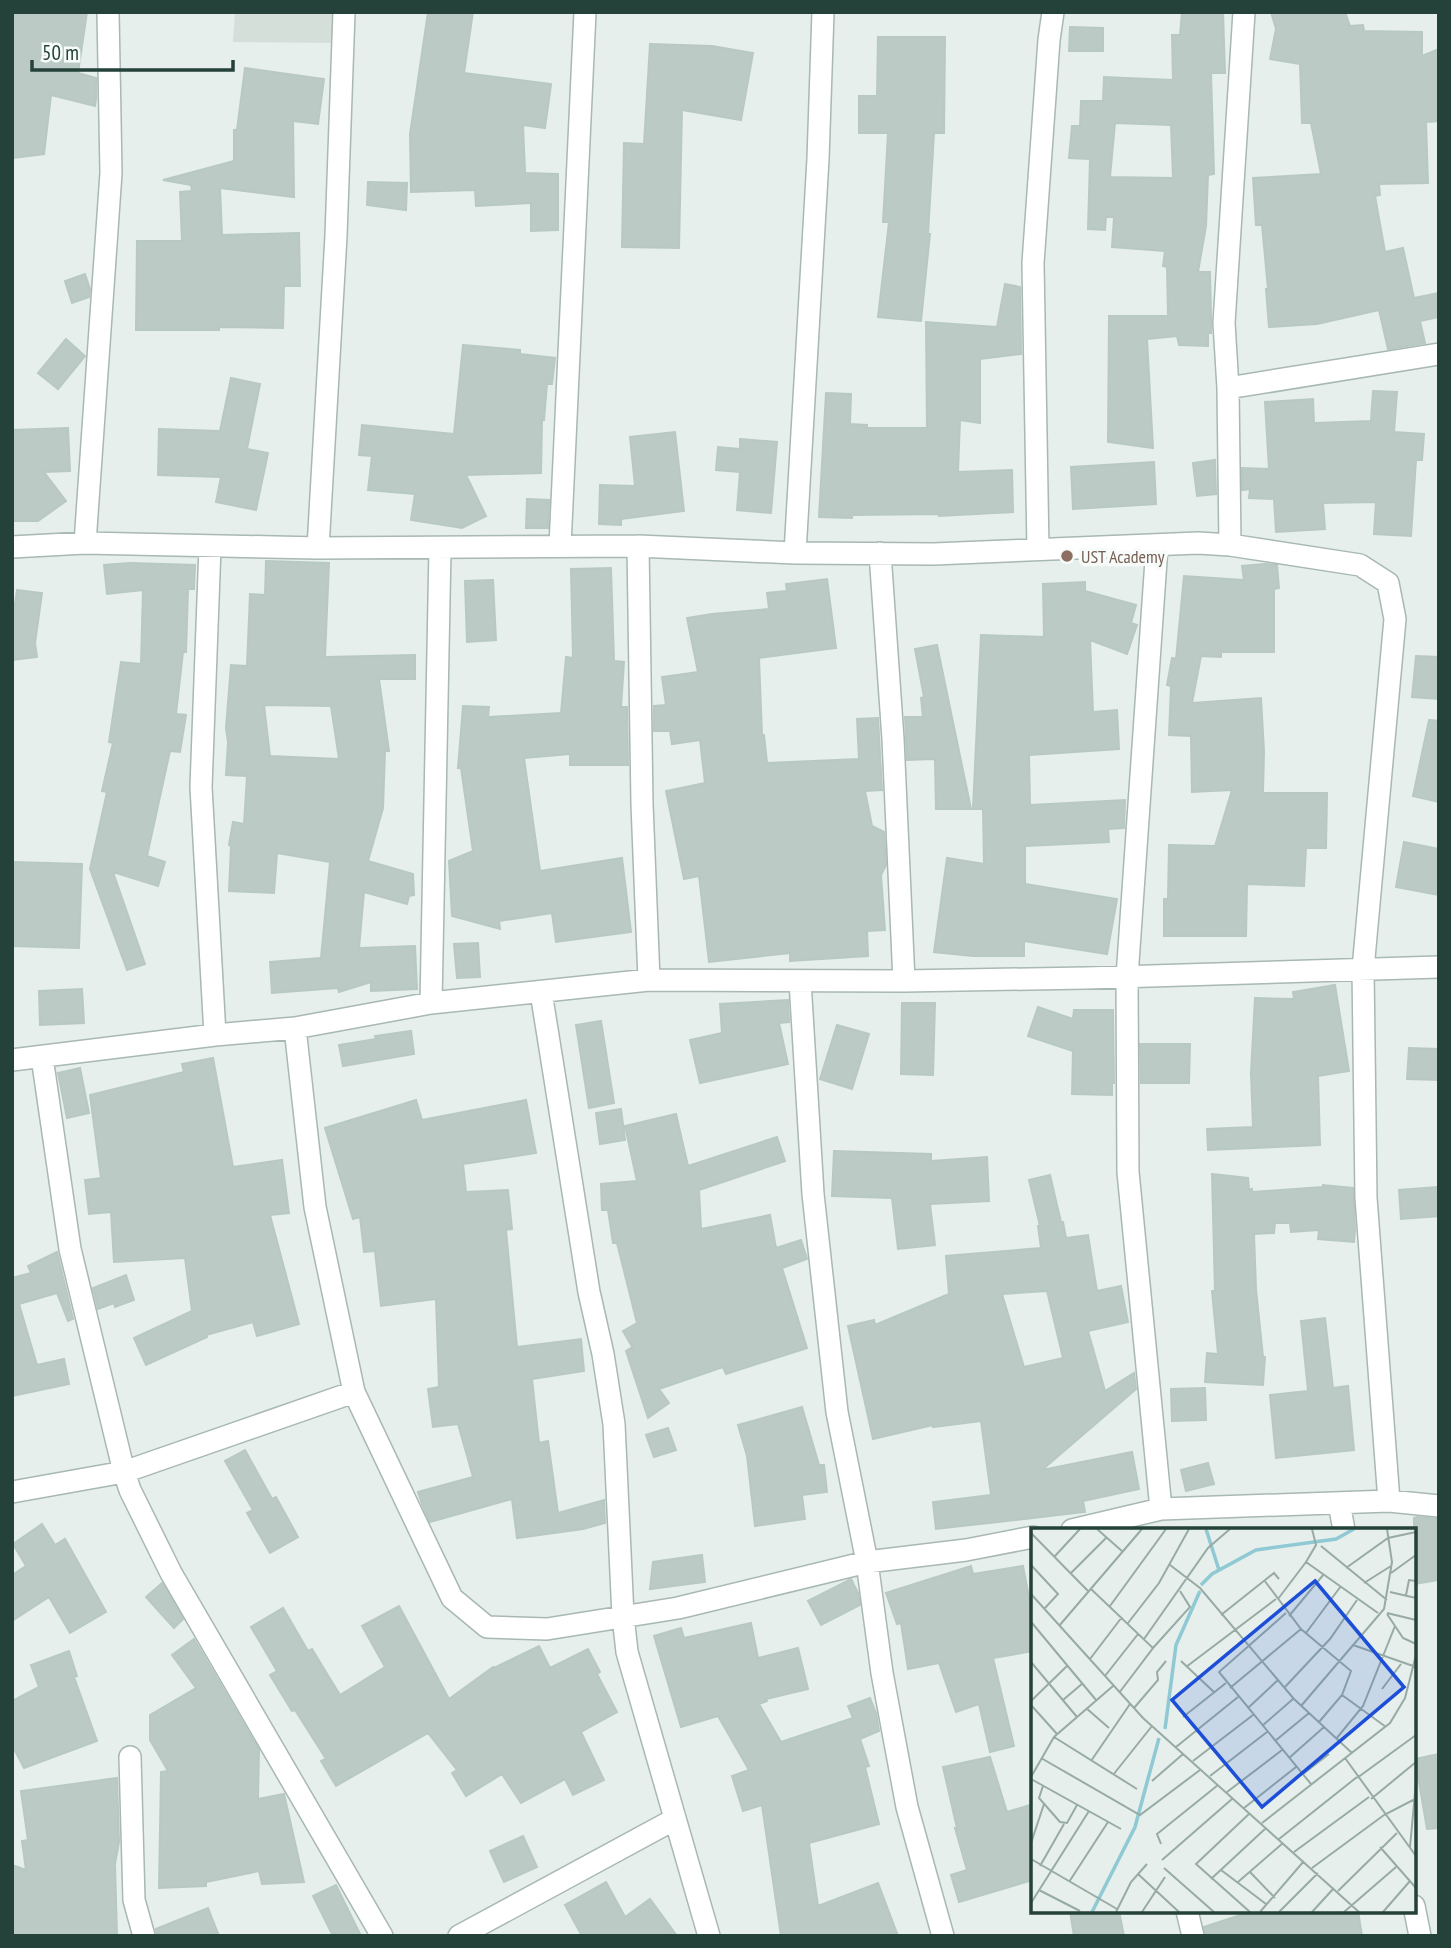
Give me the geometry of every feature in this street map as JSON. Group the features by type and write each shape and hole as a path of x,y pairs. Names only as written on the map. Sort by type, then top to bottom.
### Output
{"street":[{"path":"85,543 111,173 107,12"},
{"path":"318,548 336,236 344,12"},
{"path":"560,546 584,12"},
{"path":"795,553 818,159 823,12"},
{"path":"1038,549 1033,263 1049,40 1054,12"},
{"path":"1230,545 1228,388 1224,323 1244,12"},
{"path":"1228,388 1439,354"},
{"path":"12,547 85,543 440,549 638,546 795,553 933,554 1198,543 1230,545 1360,565 1388,583 1395,619 1363,968 1366,1198 1389,1501"},
{"path":"638,546 641,791 649,980"},
{"path":"1157,546 1127,977 1128,1172 1161,1509"},
{"path":"210,547 201,787 215,1035"},
{"path":"431,1003 440,549"},
{"path":"880,553 893,739 904,981"},
{"path":"12,1060 295,1028 431,1003 649,980 904,981 1439,967"},
{"path":"800,981 813,1194 837,1412 867,1562 882,1673 907,1807 943,1936"},
{"path":"541,992 589,1292 603,1354 614,1424 626,1652 709,1936"},
{"path":"295,1028 315,1207 354,1392 452,1598 487,1627 547,1629 678,1608 867,1562 966,1550 1031,1537"},
{"path":"42,1057 69,1249 130,1490 171,1573 382,1936"},
{"path":"12,1492 124,1472 354,1392"},
{"path":"1089,1528 1161,1509 1389,1501 1439,1506"},
{"path":"1339,1503 1344,1528"},
{"path":"130,1758 134,1900 144,1936"},
{"path":"459,1936 675,1819"},
{"path":"1187,1913 1193,1936"},
{"path":"1415,1913 1420,1936"}],"shaded area":[{"path":"235,12 338,12 338,43 233,42"}],"building":[{"path":"12,12 87,12 78,73 96,78 96,99 95,106 51,95 44,154 12,158"},
{"path":"428,12 473,12 464,73 551,84 545,128 523,125 525,173 558,174 558,230 531,231 531,203 476,206 475,190 411,192 410,134"},
{"path":"1182,12 1223,12 1225,73 1211,73 1214,174 1208,175 1206,226 1198,272 1210,272 1211,316 1208,317 1211,317 1211,333 1208,333 1208,346 1179,345 1177,336 1147,339 1153,448 1108,442 1109,316 1168,316 1167,267 1163,266 1165,251 1112,247 1114,217 1106,217 1105,230 1088,229 1090,159 1069,158 1072,126 1080,126 1081,101 1103,101 1104,77 1173,80 1172,35 1180,35","holes":["1115,123 1171,125 1173,178 1110,177"]},
{"path":"1271,12 1345,12 1350,26 1363,25 1364,31 1422,32 1422,56 1439,49 1439,121 1426,122 1428,183 1379,184 1380,195 1375,196 1385,252 1403,248 1414,298 1439,293 1439,317 1420,321 1425,343 1388,349 1379,310 1317,324 1269,327 1262,225 1256,225 1253,178 1321,174 1311,123 1302,123 1300,64 1270,59 1276,29"},
{"path":"1070,27 1103,28 1103,51 1069,51"},
{"path":"878,37 945,37 944,133 934,133 930,234 921,321 878,317 889,222 883,222 888,133 859,133 859,96 877,96"},
{"path":"650,44 712,46 753,53 741,120 682,110 679,248 622,247 624,143 644,144"},
{"path":"245,68 324,79 318,124 293,121 294,197 220,188 222,235 299,233 300,286 284,286 283,328 136,330 137,241 182,241 180,192 192,191 191,185 163,180 234,161 234,130 237,130"},
{"path":"368,182 407,183 406,210 367,205"},
{"path":"85,274 90,289 89,297 72,303 65,281"},
{"path":"1005,284 1020,287 1021,354 980,359 980,423 960,420 958,472 1012,470 1013,512 819,517 826,393 851,394 850,424 867,425 867,428 927,428 926,322 997,327"},
{"path":"66,339 85,356 58,389 38,373"},
{"path":"463,345 520,350 520,354 555,358 552,384 547,384 542,420 541,473 466,475 486,516 462,528 411,520 415,494 368,490 372,456 359,455 362,425 454,434"},
{"path":"231,378 260,384 247,449 268,453 256,510 216,502 221,477 158,475 159,429 220,431"},
{"path":"1373,391 1397,392 1394,432 1424,434 1422,460 1416,460 1411,536 1374,534 1376,502 1323,503 1325,529 1276,532 1274,499 1249,498 1250,489 1242,490 1242,468 1269,469 1265,402 1313,399 1314,423 1371,421"},
{"path":"68,428 70,471 44,472 66,501 38,521 12,521 12,430"},
{"path":"675,432 684,511 621,519 621,525 599,524 600,485 635,486 630,437"},
{"path":"740,439 777,442 771,513 737,510 740,472 716,470 718,447 740,449"},
{"path":"1215,460 1216,494 1197,496 1193,463"},
{"path":"1154,462 1156,504 1073,509 1071,467"},
{"path":"527,499 549,500 548,528 526,528"},
{"path":"266,561 329,563 325,657 415,655 415,679 379,679 389,751 385,751 383,808 368,861 413,874 414,895 409,896 407,904 364,892 359,948 415,946 417,989 371,991 371,982 339,992 338,988 272,993 270,962 321,958 330,862 277,853 274,893 229,891 229,845 233,822 244,824 247,776 226,775 226,728 231,665 247,666 250,594 265,595","holes":["264,705 331,706 339,759 270,756"]},
{"path":"104,565 195,565 194,589 188,589 186,652 183,652 176,714 186,715 180,752 170,751 147,856 165,862 158,886 113,872 145,964 127,970 90,869 107,792 102,791 113,743 109,742 121,662 141,664 143,590 107,594"},
{"path":"1277,565 1279,588 1274,589 1274,652 1221,652 1221,657 1201,656 1192,703 1261,698 1263,793 1327,793 1326,848 1306,848 1304,886 1247,884 1246,936 1164,936 1169,845 1215,846 1232,790 1192,792 1191,736 1169,735 1171,686 1167,685 1172,658 1176,659 1184,576 1244,580 1242,566"},
{"path":"611,568 614,661 624,662 621,707 627,707 628,765 570,765 570,754 524,758 540,871 622,858 631,932 556,942 552,913 499,921 500,929 452,916 449,861 473,851 461,768 458,768 463,706 489,707 488,717 561,713 566,657 573,658 571,569"},
{"path":"827,579 836,648 759,658 762,735 767,763 859,759 857,719 878,718 882,790 865,791 872,826 884,832 886,865 881,875 885,930 867,931 868,956 790,961 790,953 709,962 699,876 684,879 666,791 705,783 700,740 672,744 670,731 654,731 654,706 666,705 662,677 698,672 687,618 769,609 767,593 787,591 786,584"},
{"path":"493,580 496,640 467,642 465,581"},
{"path":"1085,582 1085,591 1136,605 1131,623 1137,625 1127,654 1090,640 1093,712 1117,710 1119,749 1029,755 1030,805 1125,800 1124,828 1108,829 1109,842 1025,846 1025,884 1117,899 1107,954 1024,941 1024,956 973,956 934,952 947,858 984,864 983,809 973,809 981,635 1044,637 1043,584"},
{"path":"17,590 42,593 35,643 37,657 12,660 12,625"},
{"path":"937,645 971,809 936,809 935,759 907,760 905,717 923,717 921,698 924,697 915,649"},
{"path":"1416,656 1439,657 1439,699 1412,697"},
{"path":"1429,720 1439,721 1439,802 1413,796"},
{"path":"1404,842 1439,849 1439,895 1396,887"},
{"path":"12,862 82,864 79,948 12,946"},
{"path":"478,943 480,977 457,978 454,944"},
{"path":"1335,985 1349,1071 1318,1076 1320,1145 1208,1150 1207,1129 1253,1127 1251,1073 1255,998 1294,999 1293,992"},
{"path":"82,989 84,1023 40,1025 39,991"},
{"path":"788,1000 789,1022 779,1023 788,1064 700,1083 690,1040 722,1033 720,1004"},
{"path":"902,1003 935,1003 933,1075 901,1074"},
{"path":"1038,1007 1073,1019 1074,1010 1113,1010 1112,1095 1072,1094 1073,1051 1028,1036"},
{"path":"601,1021 614,1103 589,1108 576,1025"},
{"path":"837,1025 869,1034 852,1089 820,1079"},
{"path":"411,1031 414,1054 343,1066 339,1045"},
{"path":"1140,1044 1190,1044 1189,1083 1141,1083"},
{"path":"1409,1048 1439,1049 1439,1080 1407,1079"},
{"path":"213,1058 233,1167 282,1160 289,1213 270,1215 299,1324 257,1336 253,1322 206,1335 207,1337 146,1365 134,1338 192,1311 185,1258 114,1262 111,1212 89,1214 85,1180 101,1178 90,1095 184,1072 182,1064"},
{"path":"80,1068 89,1113 67,1118 58,1073"},
{"path":"416,1100 422,1120 526,1100 536,1153 463,1164 466,1192 508,1190 512,1229 506,1230 517,1347 581,1339 584,1371 532,1379 539,1443 548,1441 558,1513 604,1500 605,1523 583,1529 517,1538 512,1499 430,1522 418,1492 473,1477 458,1424 433,1427 428,1389 439,1387 436,1299 381,1306 375,1251 364,1252 360,1217 353,1219 325,1128"},
{"path":"621,1109 625,1140 600,1144 596,1113"},
{"path":"676,1114 688,1166 777,1137 785,1161 699,1190 701,1229 770,1215 776,1248 801,1240 807,1259 782,1268 807,1348 726,1374 723,1367 659,1389 669,1403 648,1418 626,1351 631,1348 634,1350 623,1331 637,1323 617,1243 613,1243 608,1210 602,1210 601,1184 637,1181 625,1126"},
{"path":"834,1151 931,1154 931,1161 987,1157 989,1201 930,1204 935,1245 898,1249 892,1198 832,1196"},
{"path":"1212,1174 1248,1178 1249,1190 1252,1189 1252,1192 1323,1185 1353,1188 1354,1242 1318,1239 1319,1230 1291,1232 1290,1223 1275,1223 1274,1233 1254,1234 1256,1289 1265,1357 1263,1385 1205,1382 1207,1353 1218,1354 1212,1291 1215,1291"},
{"path":"1050,1175 1066,1238 1088,1235 1097,1291 1121,1286 1128,1322 1088,1331 1105,1391 1134,1373 1136,1389 1042,1470 1132,1452 1139,1489 1083,1501 1085,1512 936,1529 933,1502 991,1495 981,1421 933,1425 873,1439 848,1326 874,1320 875,1325 949,1294 946,1256 1041,1248 1040,1226 1029,1180","holes":["1047,1291 1063,1358 1024,1367 1002,1294"]},
{"path":"1437,1187 1439,1216 1401,1219 1399,1190"},
{"path":"57,1252 73,1319 68,1321 57,1293 19,1304 37,1365 64,1359 69,1384 12,1396 12,1278 31,1273 28,1266"},
{"path":"126,1275 134,1300 115,1307 114,1303 98,1309 93,1288"},
{"path":"1325,1318 1333,1388 1348,1386 1354,1450 1276,1458 1270,1395 1308,1391 1301,1321"},
{"path":"1205,1388 1206,1420 1172,1421 1171,1389"},
{"path":"802,1407 819,1465 824,1465 827,1492 802,1495 805,1519 755,1526 747,1456 738,1425"},
{"path":"668,1428 676,1450 654,1457 646,1435"},
{"path":"245,1450 272,1499 276,1497 298,1537 270,1553 247,1513 253,1510 225,1461"},
{"path":"1208,1463 1214,1484 1186,1491 1181,1470"},
{"path":"1414,1518 1439,1519 1439,1580 1416,1584"},
{"path":"42,1524 55,1545 65,1539 106,1612 70,1633 49,1597 12,1621 12,1575 26,1566 13,1544"},
{"path":"702,1555 705,1582 650,1589 653,1562"},
{"path":"971,1566 973,1574 1023,1566 1031,1608 1031,1651 993,1658 1014,1746 990,1752 979,1704 956,1712 939,1663 908,1669 901,1623 897,1624 886,1593"},
{"path":"851,1579 860,1605 821,1625 808,1601"},
{"path":"162,1583 183,1619 174,1628 146,1597"},
{"path":"399,1606 449,1699 493,1667 539,1646 550,1668 588,1649 600,1672 597,1674 617,1712 581,1732 604,1780 573,1795 565,1779 521,1803 502,1774 466,1796 452,1773 457,1770 428,1733 336,1786 321,1761 326,1759 270,1675 277,1671 251,1627 283,1608 308,1651 312,1649 340,1695 385,1667 362,1626"},
{"path":"751,1623 758,1658 798,1648 808,1689 766,1699 767,1701 759,1704 781,1742 853,1718 848,1706 870,1698 879,1731 860,1739 869,1766 865,1767 879,1824 809,1843 818,1906 878,1883 898,1936 781,1936 762,1805 743,1811 732,1776 749,1770 718,1716 681,1727 654,1636 681,1628 684,1638"},
{"path":"194,1639 259,1750 258,1799 284,1794 304,1882 262,1884 259,1871 206,1882 206,1886 159,1888 161,1772 168,1771 150,1740 150,1715 196,1688 172,1655"},
{"path":"69,1651 77,1676 74,1677 97,1741 24,1768 12,1745 12,1701 39,1687 31,1665"},
{"path":"1439,1754 1439,1828 1427,1829 1416,1759"},
{"path":"990,1757 1007,1812 1031,1805 1031,1881 959,1902 951,1875 967,1870 955,1828 943,1767"},
{"path":"117,1778 117,1936 12,1936 12,1865 26,1870 22,1841 28,1840 21,1791"},
{"path":"523,1836 537,1867 504,1882 490,1851"},
{"path":"606,1882 625,1917 650,1899 677,1936 582,1936 565,1905"},
{"path":"336,1885 361,1936 333,1936 313,1896"},
{"path":"208,1908 219,1936 157,1936 156,1929"},
{"path":"1070,1913 1119,1913 1124,1936 1074,1936"},
{"path":"1247,1913 1358,1913 1362,1936 1206,1936 1204,1927"}],"place":[{"name":"UST Academy","path":"1067,556"}]}
